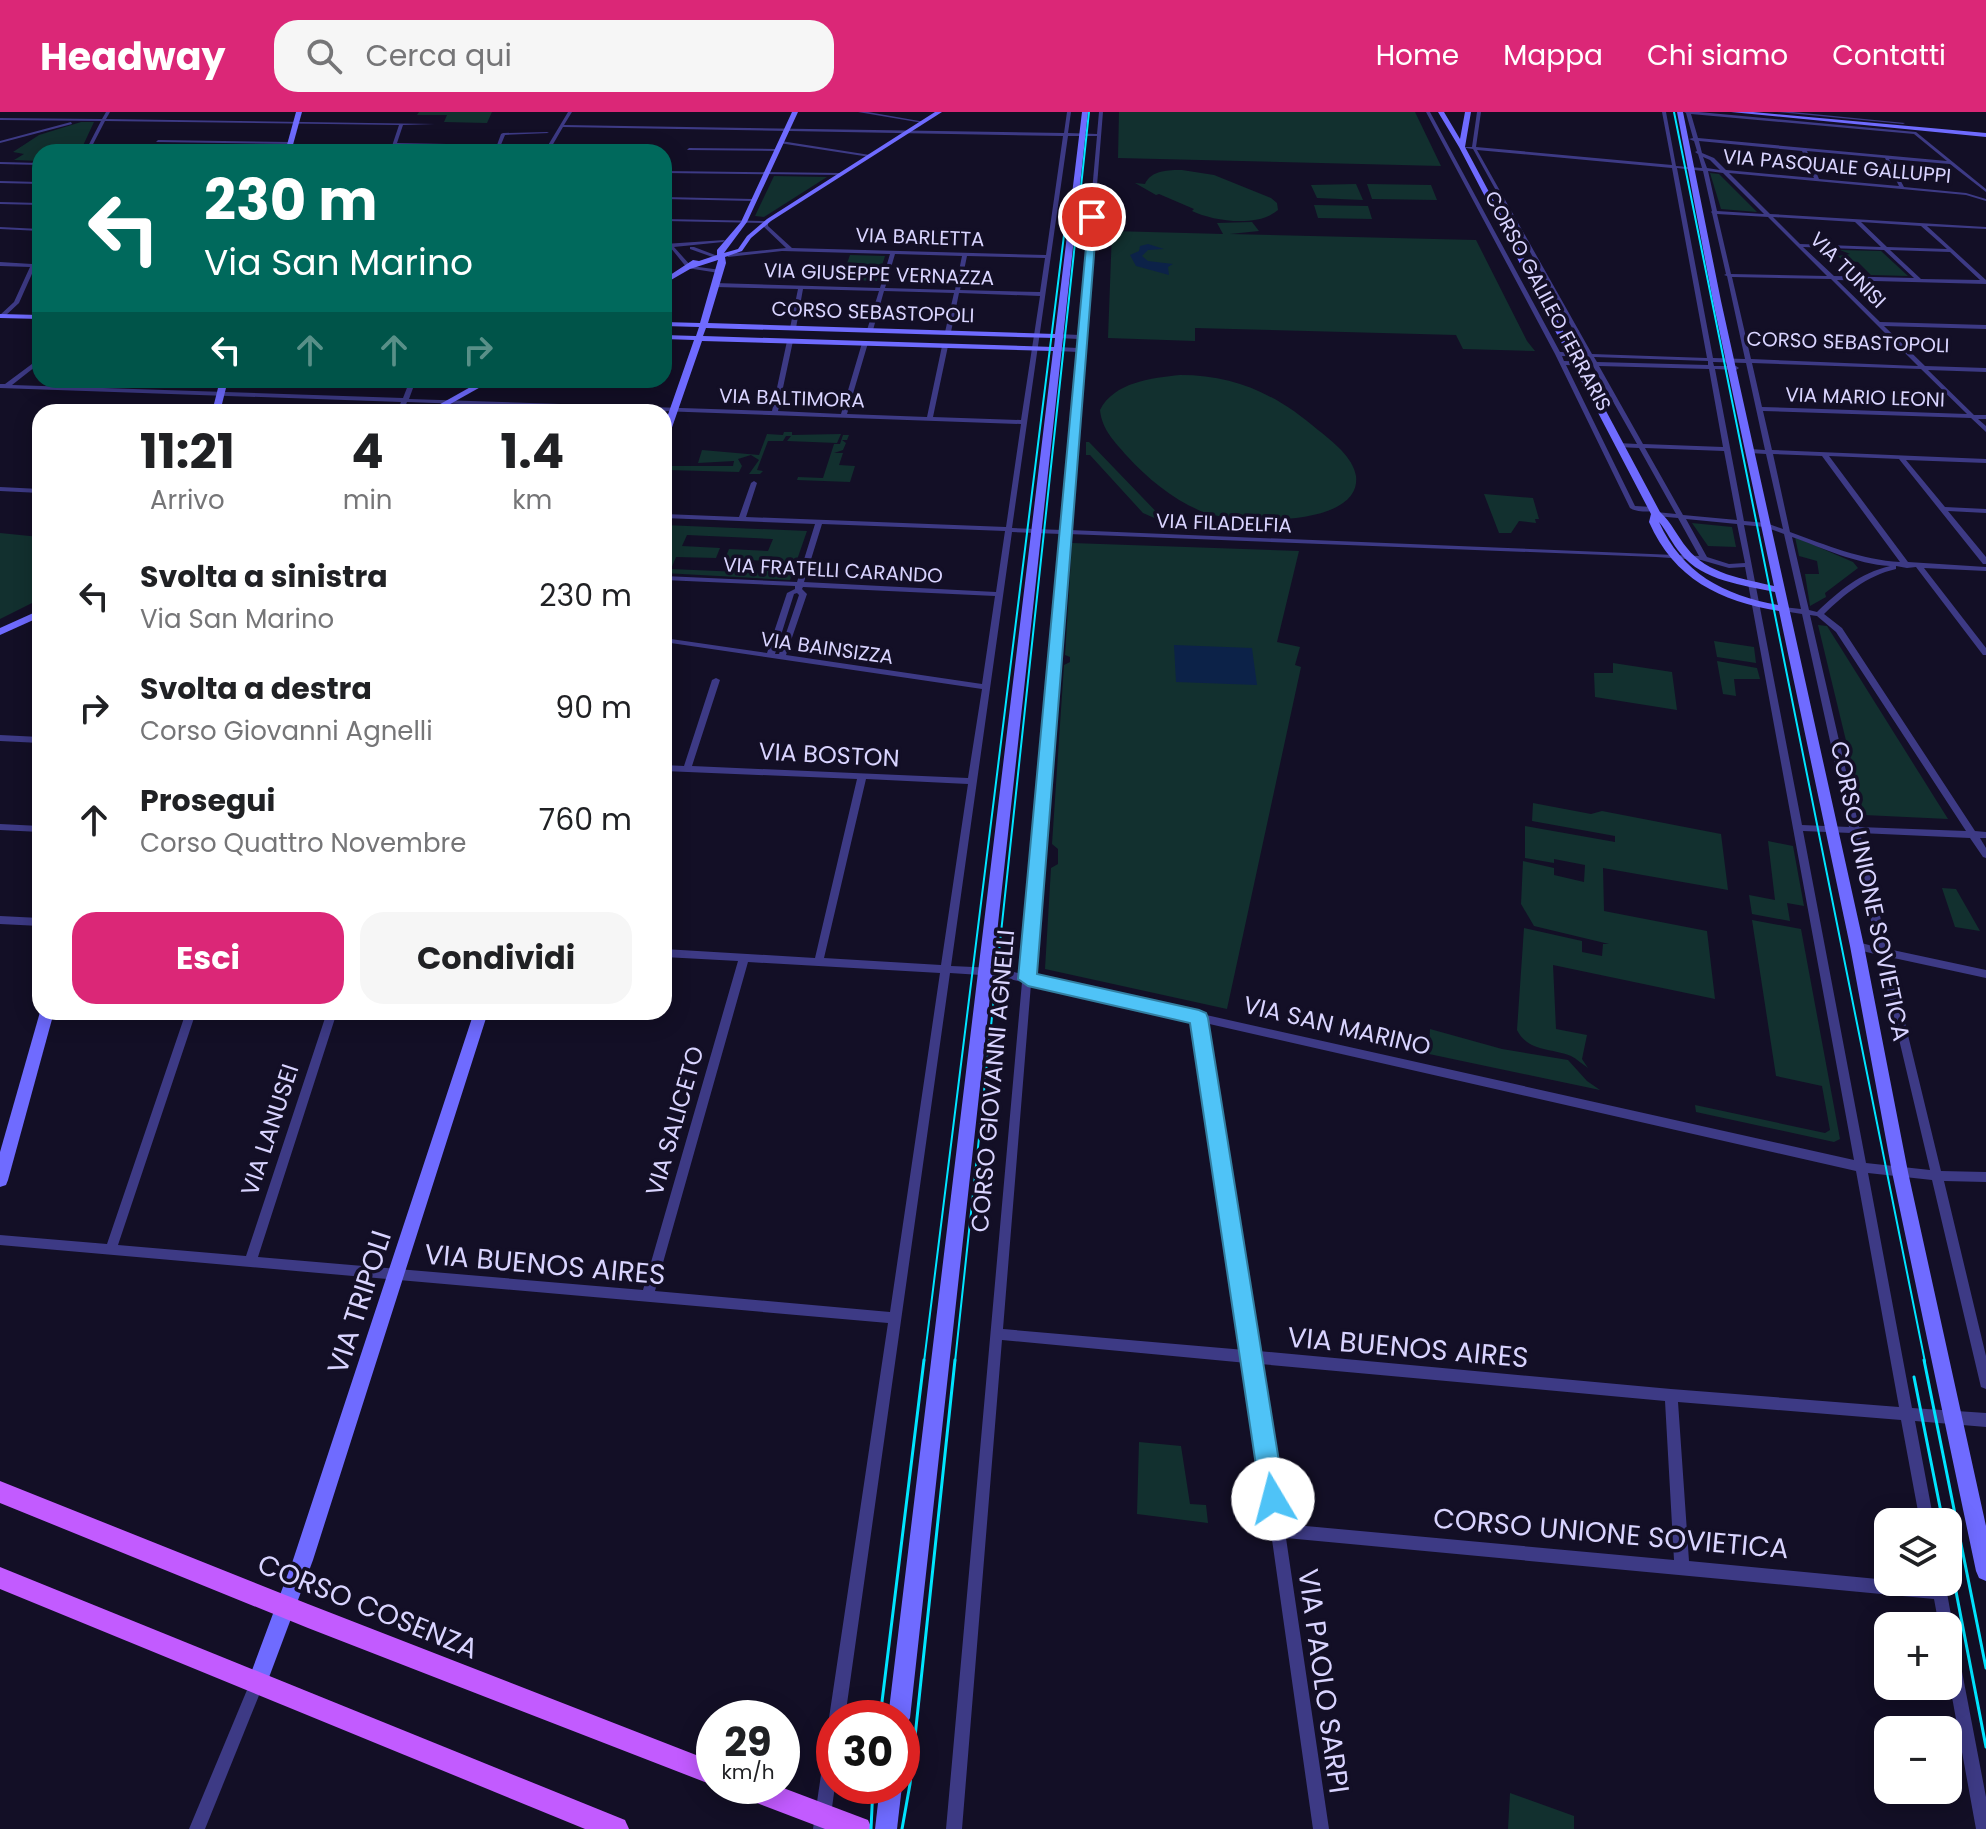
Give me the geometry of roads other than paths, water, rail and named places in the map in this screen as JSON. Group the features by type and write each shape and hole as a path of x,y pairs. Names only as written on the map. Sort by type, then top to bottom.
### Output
{"main road":[{"path":"290,143 299,112"},
{"path":"689,267 740,250 739,237 744,222 795,112"},
{"path":"672,416 724,256 721,251 939,112"},
{"name":"CORSO GIOVANNI AGNELLI","path":"901,1700 1085,112"},
{"name":"CORSO GALILEO FERRARIS","path":"1441,112 1654,512"},
{"path":"1462,147 1468,112"},
{"name":"CORSO UNIONE SOVIETICA","path":"1680,112 1986,1571"},
{"path":"1734,112 1806,121 1986,134"},
{"path":"1903,123 1913,130"},
{"path":"1903,123 1986,134"},
{"path":"672,277 723,241 739,237"},
{"path":"1,313 12,307 32,308"},
{"path":"1,313 32,316"},
{"name":"CORSO SEBASTOPOLI","path":"672,324 1058,336"},
{"name":"CORSO SEBASTOPOLI","path":"672,337 1057,349"},
{"path":"218,404 222,388"},
{"path":"444,404 474,388"},
{"path":"1654,512 1654,522 1672,556 1696,576 1755,603 1783,609"},
{"path":"1654,512 1666,521 1689,557 1712,572 1780,590"},
{"path":"0,632 32,617"},
{"path":"0,1180 45,1020"},
{"name":"VIA TRIPOLI","path":"258,1681 286,1607 478,1020"},
{"name":"CORSO COSENZA","path":"0,1492 696,1767"},
{"path":"0,1578 616,1829"},
{"path":"781,1804 823,1825 859,1829"},
{"path":"886,1829 889,1804"}],"street":[{"path":"3,119 18,112"},
{"path":"0,141 109,112"},
{"path":"91,144 109,112"},
{"path":"550,144 570,112"},
{"path":"847,130 863,112 921,123 928,131"},
{"path":"840,1700 1069,112"},
{"name":"CORSO GIOVANNI AGNELLI","path":"954,1829 1101,112"},
{"name":"CORSO GALILEO FERRARIS","path":"1428,112 1558,354 1633,508 1654,512"},
{"path":"1474,148 1479,112"},
{"path":"1779,112 1903,123"},
{"path":"1656,113 1664,113 1924,1508"},
{"path":"1688,114 1806,121"},
{"name":"CORSO UNIONE SOVIETICA","path":"1688,114 1697,152 1705,170 1855,830 1986,1383"},
{"path":"1894,116 1903,123"},
{"path":"3,119 433,124"},
{"path":"394,144 401,124"},
{"path":"561,126 1099,135"},
{"path":"1913,130 1984,190"},
{"path":"500,144 503,134 547,133"},
{"path":"1684,139 1952,163"},
{"path":"158,141 290,143"},
{"path":"781,142 870,156"},
{"name":"VIA PASQUALE GALLUPPI","path":"1462,147 1966,194 1986,200"},
{"name":"CORSO GALILEO FERRARIS","path":"1474,148 1704,558"},
{"path":"689,149 777,150"},
{"path":"1804,150 1817,180"},
{"name":"VIA TUNISI","path":"1697,152 1712,159 1986,430"},
{"path":"1887,158 1902,188"},
{"path":"0,164 32,164"},
{"path":"672,172 841,174"},
{"path":"0,182 32,183"},
{"name":"VIA PASQUALE GALLUPPI","path":"1966,194 1984,190"},
{"path":"672,198 753,200"},
{"path":"0,203 32,204"},
{"path":"1713,212 1986,228"},
{"path":"672,220 764,224 791,250"},
{"path":"1684,220 1701,222"},
{"path":"1857,220 1919,280"},
{"path":"1922,224 1986,282"},
{"path":"0,228 32,230"},
{"path":"0,236 11,229"},
{"path":"739,237 782,249"},
{"path":"672,247 723,241"},
{"path":"1800,245 1951,251"},
{"path":"672,247 689,267 719,271"},
{"path":"682,247 724,256 782,249"},
{"name":"VIA BARLETTA","path":"782,249 1048,257"},
{"path":"870,330 893,253"},
{"path":"948,332 965,255"},
{"path":"0,264 32,266"},
{"path":"12,307 32,274"},
{"path":"672,275 676,275"},
{"path":"1727,275 1986,282"},
{"name":"VIA GIUSEPPE VERNAZZA","path":"715,285 1043,294"},
{"path":"793,328 801,287"},
{"path":"1880,324 1986,327"},
{"name":"CORSO SEBASTOPOLI","path":"1058,336 1082,337"},
{"path":"775,413 790,341"},
{"path":"843,416 865,343"},
{"path":"930,418 945,346"},
{"name":"CORSO SEBASTOPOLI","path":"1057,349 1081,350"},
{"name":"CORSO SEBASTOPOLI","path":"1558,354 1597,364 1711,367 1730,362 1986,370"},
{"name":"CORSO SEBASTOPOLI","path":"1562,363 1592,355 1710,359 1986,377"},
{"name":"CORSO SEBASTOPOLI","path":"1747,363 1986,364"},
{"path":"4,386 32,366"},
{"name":"VIA BALTIMORA","path":"4,386 32,387"},
{"name":"CORSO GALILEO FERRARIS","path":"1588,386 1612,391"},
{"name":"VIA BALTIMORA","path":"58,388 479,404"},
{"path":"403,404 410,388"},
{"name":"VIA MARIO LEONI","path":"1758,409 1972,416"},
{"name":"VIA BALTIMORA","path":"674,410 1025,422"},
{"path":"1972,416 1986,417"},
{"path":"1618,445 1725,449"},
{"path":"1750,451 1986,461"},
{"path":"1825,456 1903,566"},
{"path":"1902,459 1986,562"},
{"path":"742,519 754,483"},
{"path":"0,489 32,491"},
{"path":"1943,509 1986,511"},
{"path":"1654,512 1766,525 1842,553 1903,566"},
{"name":"VIA FILADELFIA","path":"672,516 1672,556 1704,558 1729,566 1748,565"},
{"path":"770,656 791,593 799,587 819,522"},
{"path":"1819,614 1863,571 1863,566 1842,553"},
{"path":"1853,583 1876,571 1903,566 1986,569"},
{"path":"1919,566 1986,653"},
{"name":"VIA FRATELLI CARANDO","path":"672,580 999,597"},
{"path":"782,657 803,594 799,587"},
{"path":"1780,590 1801,593"},
{"path":"1783,609 1819,614 1839,630 1986,855"},
{"name":"VIA BAINSIZZA","path":"672,641 986,687"},
{"path":"687,769 716,680"},
{"path":"0,738 32,740"},
{"name":"VIA BOSTON","path":"672,768 970,781"},
{"path":"819,960 862,777"},
{"path":"0,827 32,829"},
{"path":"1797,828 1986,835"},
{"path":"0,920 32,922"},
{"path":"1857,946 1986,974"},
{"name":"VIA SAN MARINO","path":"672,953 985,970 1861,1167 1937,1176 1986,1177"},
{"name":"VIA SALICETO","path":"647,1297 744,957"},
{"name":"VIA PAOLO SARPI","path":"1199,1018 1253,1356 1321,1829"},
{"path":"111,1249 188,1020"},
{"name":"VIA LANUSEI","path":"250,1262 329,1020"},
{"name":"VIA BUENOS AIRES","path":"0,1240 895,1318"},
{"name":"VIA BUENOS AIRES","path":"997,1334 1907,1416 1986,1420"},
{"path":"1671,1395 1682,1569"},
{"name":"CORSO UNIONE SOVIETICA","path":"1277,1530 1682,1569 1874,1582"},
{"path":"197,1829 258,1681"},
{"path":"1960,1700 1984,1829"},
{"path":"823,1825 826,1804"}],"water":[{"path":"1148,244 1164,249 1148,250 1142,256 1148,261 1173,264 1168,267 1169,275 1136,266 1130,255 1139,251 1140,246"},
{"path":"1174,645 1252,648 1257,685 1176,682"}],"tram line":[{"path":"955,1362 1089,112"},
{"path":"1674,112 1925,1362"},
{"path":"924,1362 1068,203"},
{"path":"882,1700 924,1360"},
{"path":"902,1829 910,1784 955,1360"},
{"path":"1924,1360 1986,1668"},
{"path":"1914,1377 1940,1508"},
{"path":"1957,1596 1986,1747"},
{"path":"871,1829 872,1804"}]}
